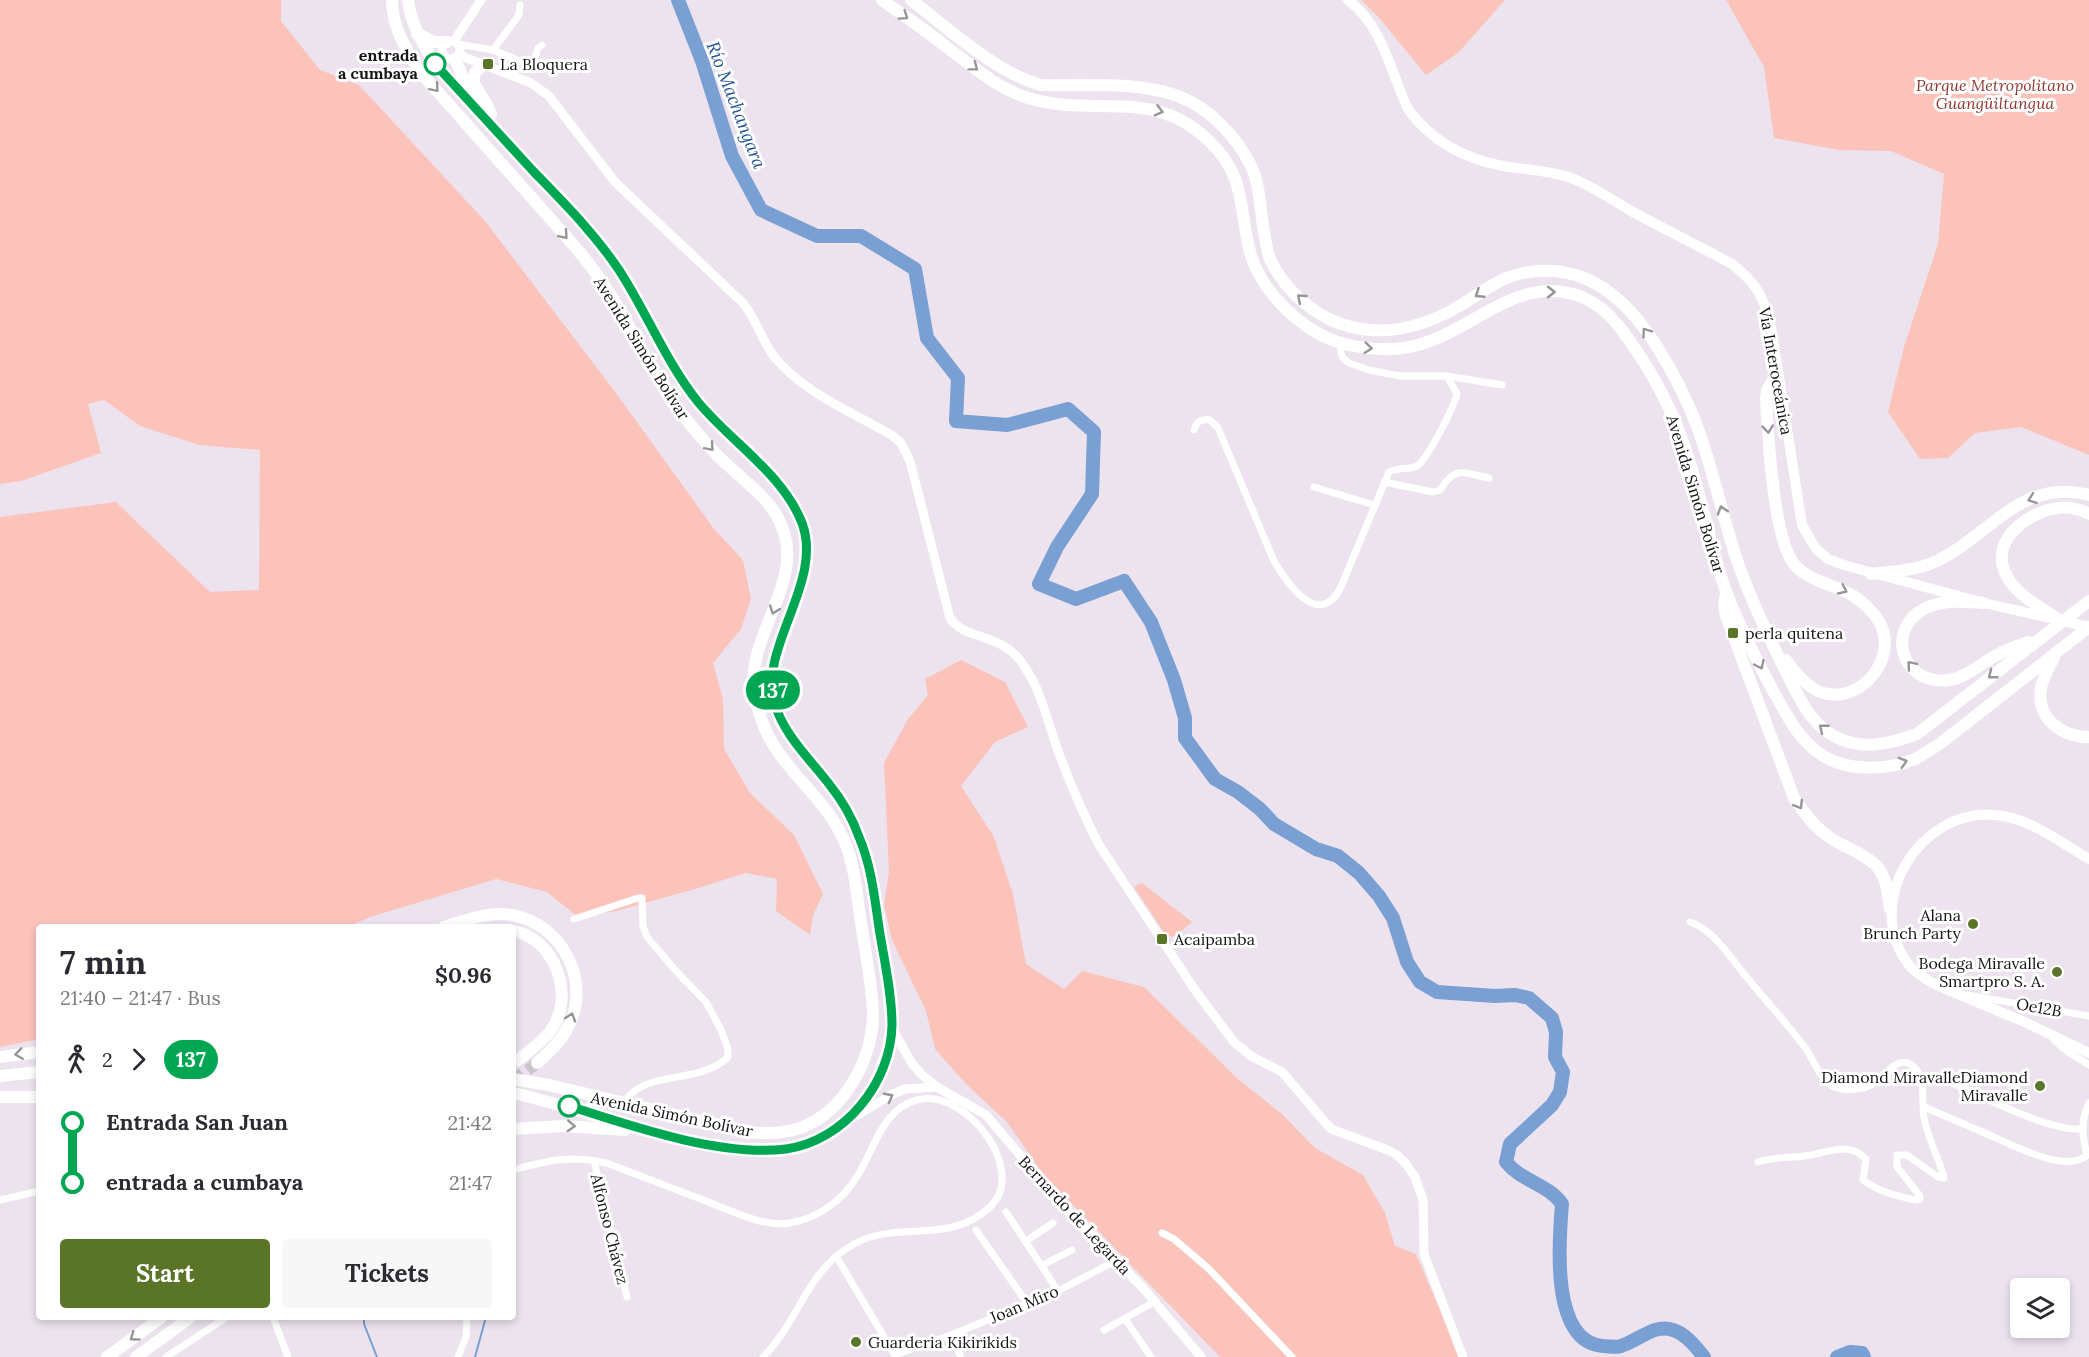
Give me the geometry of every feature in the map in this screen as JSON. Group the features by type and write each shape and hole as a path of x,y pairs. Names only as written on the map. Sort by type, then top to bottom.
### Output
{"highway":[{"name":"Avenida Simón Bolívar","path":"392,0 396,26 404,46 420,72 567,238 603,283 681,413 715,453 754,489 777,516 787,539 788,565 760,645 754,689 759,715 770,739 833,820 846,845 853,874 872,1002 871,1035 867,1054 858,1073 832,1107 801,1128 770,1134 748,1132 549,1085 516,1080"},
{"name":"Avenida Simón Bolívar","path":"408,0 411,18 417,33 435,64 590,231 620,270 679,375 697,401 726,434 775,481 790,501 803,525 807,546 803,577 772,672 773,696 781,722 794,743 830,784 861,840 872,884 892,1028 886,1056 877,1080 847,1122 816,1140 788,1149 753,1150 707,1144 650,1131 568,1106 516,1094"},
{"name":"Avenida Simón Bolívar","path":"882,0 996,84 1026,97 1056,104 1147,108 1178,117 1209,140 1226,160 1239,186 1249,251 1263,282 1278,301 1298,319 1341,343 1386,350 1419,345 1446,334 1502,303 1525,294 1548,290 1570,292 1591,301 1615,320 1645,361 1671,410 1684,444 1726,593 1768,682 1797,732 1826,758 1856,768 1888,767 1915,759 1941,743 2089,627"},
{"name":"Avenida Simón Bolívar","path":"911,0 982,53 1023,80 1041,84 1155,89 1182,97 1213,116 1238,144 1253,170 1270,258 1288,288 1314,310 1339,323 1363,330 1395,330 1427,323 1491,286 1518,274 1550,271 1575,275 1602,285 1628,307 1657,347 1678,384 1697,426 1739,566 1766,632 1805,708 1817,724 1835,736 1857,744 1878,745 1917,734 2089,601"},
{"path":"417,33 434,42 453,42"},
{"path":"457,57 465,82 491,114"},
{"path":"484,63 475,73 473,82 514,150"},
{"path":"1766,632 1801,678 1822,693 1833,695 1850,692 1865,684 1879,668 1885,645 1884,633 1880,624 1865,603 1854,595 1803,572 1794,564 1786,550 1781,535 1775,492 1766,399 1767,390 1778,374"},
{"path":"1871,574 1920,567 1937,561 1956,551 2008,510 2036,497 2069,492 2089,495"},
{"path":"2058,619 2027,597 2008,579 2003,568 2004,548 2017,527 2036,514 2068,507 2089,514"},
{"path":"1726,593 1724,605 1726,616 1794,798 1809,821 1830,838 1871,861 1879,869 1884,880 1890,909"},
{"path":"1984,603 1946,602 1935,604 1918,612 1902,635 1902,651 1910,667 1937,681 1953,680 2013,647 2038,639"},
{"path":"2057,653 2041,686 2042,709 2054,726 2063,732 2089,737"},
{"path":"455,924 489,915 511,915 540,926 565,949 574,969 576,984 577,998 573,1015 557,1045 537,1063"},
{"path":"516,931 540,944 556,965 561,982 560,1008 553,1027 542,1040 517,1061"},
{"path":"0,1057 36,1052"},
{"path":"0,1076 36,1072"},
{"path":"0,1097 36,1097"},
{"path":"516,1130 564,1126 650,1131"},
{"path":"107,1357 158,1320"},
{"path":"136,1357 187,1320"}],"main road":[{"name":"Vía Interoceánica","path":"1348,0 1360,9 1373,26 1408,109 1415,119 1438,140 1457,152 1482,161 1572,178 1732,264 1749,277 1761,294 1770,320 1802,525 1816,549 1828,559 1871,574 2089,627"},
{"path":"2089,859 2041,830 2012,818 1982,814 1968,817 1944,828 1917,849 1901,873 1890,909 1894,935 1909,965 1934,984 2089,1053"}],"street":[{"path":"480,0 453,42 443,47 443,54 448,59 457,57 484,63 531,83 549,96 615,182 743,303 751,313 769,350 791,375 901,443 910,461 950,618 960,629 1003,644 1022,663 1037,690 1072,787 1099,845 1197,993 1234,1042 1251,1056 1282,1072 1331,1129 1396,1154 1415,1177 1423,1200 1424,1254 1463,1357"},
{"path":"492,50 519,15 520,5"},
{"path":"453,42 492,50 525,63 535,58 538,48 542,45"},
{"path":"453,42 461,49 457,57"},
{"path":"1341,343 1343,358 1349,363 1369,370 1400,376 1447,376 1502,385"},
{"path":"1194,430 1196,423 1202,419 1210,420 1218,428 1274,561 1286,581 1298,593 1316,604 1323,605 1338,594 1389,472 1419,465 1455,402 1457,394 1447,376"},
{"path":"1384,482 1433,492 1440,490 1450,475 1456,473 1489,478"},
{"path":"1314,487 1374,505"},
{"path":"574,919 642,898 647,937 706,1002 728,1049 728,1057 723,1063 644,1086 630,1095 622,1104"},
{"path":"1690,922 1707,931 1788,1024 1815,1061 1818,1071 1826,1082 1846,1090 1859,1088 1873,1084 1897,1063 1905,1061 1912,1065 1922,1081 1928,1133 1944,1178 1938,1177 1907,1155 1897,1155 1898,1167 1920,1196 1920,1199 1916,1200 1887,1194 1871,1186 1863,1180 1866,1159 1861,1153 1848,1149 1835,1148 1807,1156 1768,1158 1758,1162"},
{"name":"Oe12B","path":"1954,992 2089,1016"},
{"name":"Bernardo de Legarda","path":"892,1028 911,1062 921,1074 951,1099 986,1116 1063,1206 1117,1260 1201,1357"},
{"path":"2046,1032 2064,1049 2089,1065"},
{"path":"1952,1083 2024,1114 2053,1124 2082,1129"},
{"path":"847,1122 905,1089 937,1087"},
{"path":"516,1169 571,1158 594,1161 748,1217 788,1224 823,1211 843,1194 859,1173 883,1126 898,1109 918,1099 951,1099 976,1122 992,1142 1000,1164 1001,1189 998,1199 978,1217 958,1227 880,1234 857,1242 836,1256 820,1271 763,1357"},
{"path":"1924,1107 2021,1150 2067,1162 2078,1161 2086,1155 2082,1129 2083,1116 2089,1102"},
{"name":"Alfonso Chávez","path":"594,1161 627,1297"},
{"path":"0,1200 36,1192"},
{"path":"1006,1212 1058,1291"},
{"path":"1026,1241 1053,1223"},
{"path":"976,1230 1027,1302"},
{"path":"1162,1233 1174,1239 1209,1269 1292,1357"},
{"path":"1042,1265 1072,1250"},
{"path":"836,1256 896,1356"},
{"name":"Joan Miro","path":"896,1356 1058,1291 1117,1260"},
{"path":"1104,1330 1154,1302"},
{"path":"1125,1319 1151,1357"},
{"path":"166,1357 222,1320"},
{"path":"274,1320 288,1357"},
{"path":"458,1357 466,1337 467,1320"},
{"path":"951,1335 961,1357"}],"green space":[{"path":"0,0 281,0 281,21 320,70 359,85 485,221 616,393 714,529 743,560 751,599 741,629 713,663 723,699 724,749 750,793 794,835 823,894 813,915 810,935 776,911 777,879 746,873 616,911 578,917 547,892 496,879 370,917 355,924 36,924 36,1040 0,1047 0,517 116,502 210,592 259,590 260,450 199,445 140,426 104,400 88,404 101,453 21,481 0,484"},
{"path":"1361,0 1505,0 1458,53 1426,75 1380,19"},
{"name":"Parque Metropolitano Guangüiltangua","path":"1726,0 2089,0 2089,455 2021,427 1975,433 1948,458 1920,459 1888,412 1904,347 1938,244 1944,174 1891,151 1839,150 1774,138 1764,67"},
{"path":"961,660 1005,682 1028,727 995,742 961,786 994,837 1013,894 1026,964 1064,989 1082,971 1144,987 1239,1080 1282,1114 1315,1148 1363,1175 1385,1213 1395,1246 1416,1254 1460,1357 1220,1357 1043,1174 1007,1122 966,1084 935,1049 926,1011 892,940 884,905 889,872 884,763 908,719 928,695 925,679"},
{"path":"1142,883 1192,922 1175,936 1167,937 1134,887"}],"waterway":[{"name":"Río Machangara","path":"678,0 702,61 732,156 761,210 817,236 861,236 915,269 927,338 958,378 956,421 1007,425 1068,409 1094,432 1092,494 1057,547 1039,584 1076,599 1124,581 1151,622 1174,680 1185,718 1185,738 1215,779 1238,792 1260,809 1274,824 1316,849 1338,856 1359,873 1379,896 1393,918 1407,962 1420,982 1437,992 1515,995 1529,998 1552,1018 1556,1032 1555,1057 1563,1072 1560,1092 1552,1105 1510,1144 1506,1162 1519,1174 1556,1197 1562,1204 1560,1241 1562,1287 1566,1309 1574,1327 1586,1340 1603,1346 1615,1347 1666,1328 1686,1338 1704,1357"},
{"path":"364,1320 377,1357"},
{"path":"475,1357 485,1320"},
{"path":"1837,1357 1850,1352 1862,1353 1864,1357"}],"tunnel":[{"path":"516,1079 537,1063"}],"bus line":[{"name":"137","path":"435,64 590,231 620,270 679,375 697,401 726,434 775,481 790,501 803,525 807,546 803,577 772,672 773,696 781,722 794,743 830,784 848,811 861,840 872,884 890,1003 892,1028 886,1056 877,1080 862,1104 847,1122 816,1140 788,1149 753,1150 707,1144 650,1131 569,1106"}],"place":[{"name":"entrada a cumbaya","path":"435,64"},
{"name":"La Bloquera","path":"488,64"},
{"name":"perla quitena","path":"1733,633"},
{"name":"Alana Brunch Party","path":"1973,924"},
{"name":"Acaipamba","path":"1162,939"},
{"name":"Bodega Miravalle Smartpro S. A.","path":"2057,972"},
{"name":"Diamond MiravalleDiamond Miravalle","path":"2040,1086"},
{"name":"Guarderia Kikirikids","path":"856,1342"}]}
